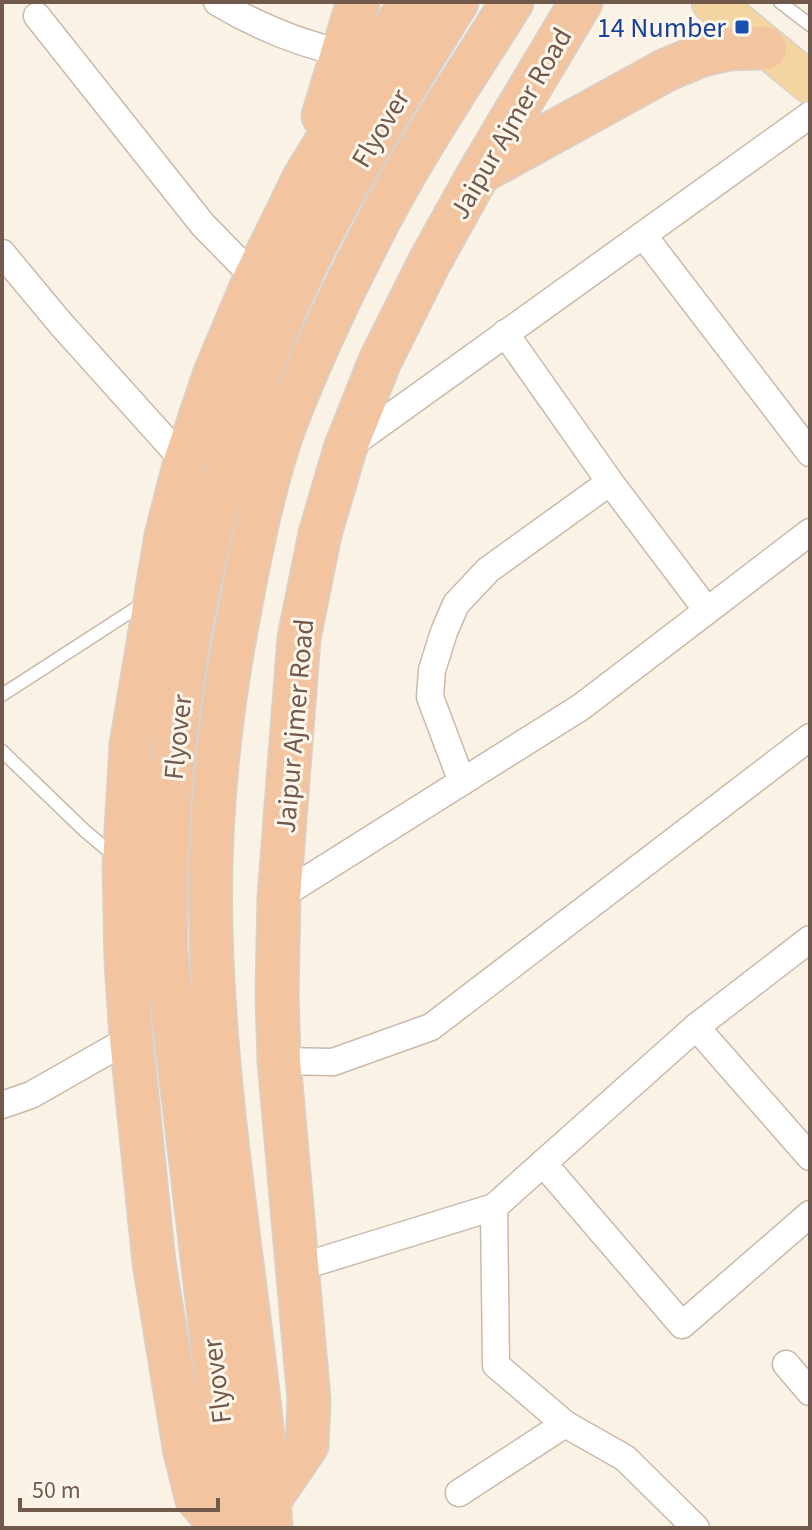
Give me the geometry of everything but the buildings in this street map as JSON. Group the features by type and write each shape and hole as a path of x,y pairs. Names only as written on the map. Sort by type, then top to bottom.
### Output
{"highway":[{"path":"304,178 358,2"},
{"path":"223,1528 196,1497 184,1447 154,1262 131,1038 124,865 131,745 154,596 185,462 215,373 255,278 304,178 410,2"},
{"name":"Flyover","path":"231,1528 226,1462 166,952 165,876 176,724 192,618 219,500 251,394 293,292 341,195 457,2"},
{"name":"Flyover","path":"270,1514 226,1133 211,932 211,861 218,772 235,635 251,548 284,429 329,319 392,197 512,2"},
{"name":"Jaipur Ajmer Road","path":"270,1514 307,1445 309,1400 279,1061 279,897 299,638 320,534 345,449 380,361 479,173 581,2"},
{"path":"479,173 666,70 702,55 729,49 765,48"}],"main road":[{"path":"712,2 810,83"}],"street":[{"path":"217,2 246,20 306,45 343,53"},
{"path":"37,16 203,225 255,278"},
{"path":"345,449 810,115"},
{"path":"643,235 810,453"},
{"path":"2,253 185,462"},
{"path":"505,333 610,482 706,609"},
{"path":"462,782 430,697 432,670 456,604 488,570 610,482"},
{"path":"279,897 581,707 810,532"},
{"path":"279,1061 333,1062 431,1027 810,737"},
{"path":"297,1268 494,1207 696,1027 810,939"},
{"path":"696,1027 810,1157"},
{"path":"2,1105 31,1095 131,1038"},
{"path":"543,1163 682,1325 810,1214"},
{"path":"494,1207 496,1365 565,1424 625,1458 696,1528"},
{"path":"786,1364 810,1392"},
{"path":"459,1493 565,1424"}],"lane":[{"path":"780,2 810,25"},
{"path":"2,695 154,596"},
{"path":"2,751 124,865"}],"place":[{"name":"14 Number","path":"742,27"}]}
